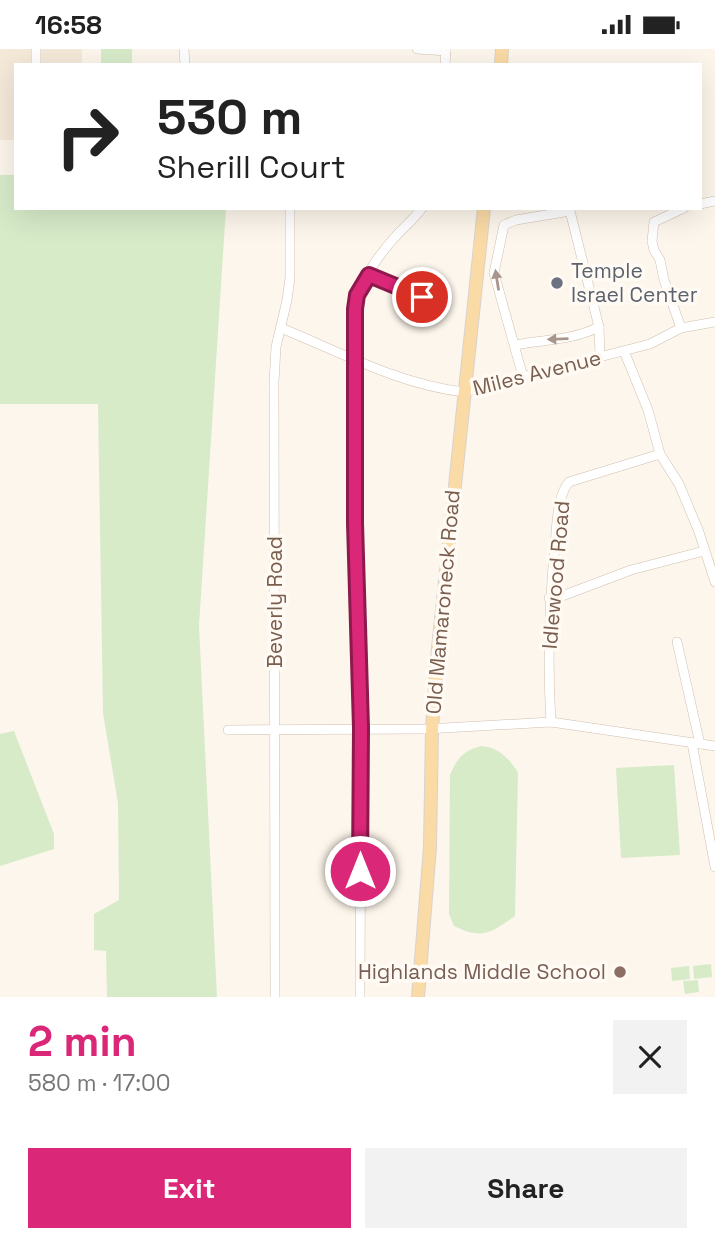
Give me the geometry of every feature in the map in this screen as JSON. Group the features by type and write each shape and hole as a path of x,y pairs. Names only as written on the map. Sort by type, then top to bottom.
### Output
{"main road":[{"name":"Old Mamaroneck Road","path":"418,997 430,846 432,729 437,658 484,210"}],"street":[{"path":"417,49 446,50"},
{"name":"Beverly Road","path":"275,997 274,381 276,347 290,278 290,210"},
{"path":"360,997 361,728 355,523 355,309 357,295 369,275 394,238 420,210"},
{"path":"523,377 494,273 504,225 566,210"},
{"path":"570,210 599,327 600,356"},
{"path":"680,210 654,222 652,241 681,328"},
{"path":"369,275 422,297"},
{"name":"Miles Avenue","path":"281,328 373,367 437,389 464,391 650,344 681,328 715,322"},
{"path":"515,345 545,339 565,340 599,327"},
{"path":"624,351 648,410 660,454 679,484 699,531 715,582"},
{"name":"Idlewood Road","path":"551,722 547,640 549,598 556,531 564,488 569,482 660,454"},
{"path":"549,598 562,596 631,569 704,551"},
{"path":"677,642 715,867"},
{"path":"228,730 432,729 551,722 715,746"}],"shaded area":[{"path":"0,49 82,49 82,63 14,63 14,140 0,140"}],"green space":[{"path":"101,49 132,49 132,63 101,63"},
{"path":"0,175 14,175 14,210 226,210 199,626 217,997 107,997 106,951 94,950 94,914 119,900 118,803 103,713 98,404 0,404"},
{"path":"14,731 54,834 54,849 0,866 0,734"},
{"path":"481,746 502,754 518,772 515,916 486,933 472,933 454,926 449,914 450,775 461,756"},
{"path":"674,765 680,855 621,858 616,768"},
{"path":"711,964 712,977 694,979 693,966"},
{"path":"689,966 690,979 672,981 671,968"},
{"path":"698,980 699,992 685,994 683,981"}],"place":[{"name":"Temple Israel Center","path":"557,283"},
{"name":"Highlands Middle School","path":"620,972"}],"route":[{"path":"360,871 361,728 355,523 355,309 357,295 369,275 422,297"}]}
